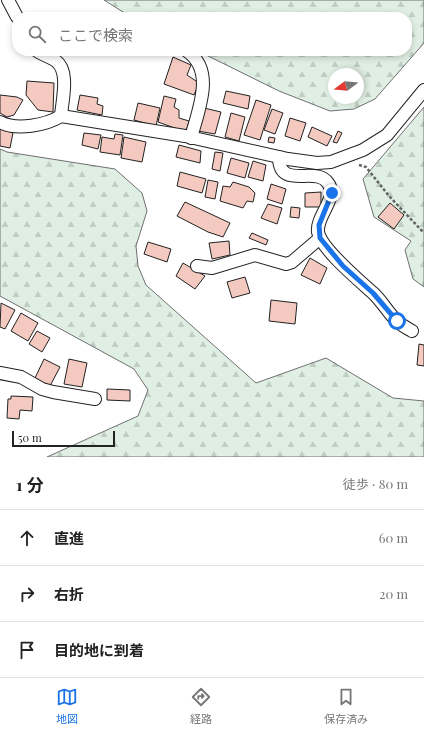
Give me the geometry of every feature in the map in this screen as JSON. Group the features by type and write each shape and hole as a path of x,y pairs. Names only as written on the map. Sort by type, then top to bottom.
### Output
{"street":[{"path":"8,0 14,12"},
{"path":"46,56 57,62 62,68 64,77 61,116"},
{"path":"191,138 204,87 203,75 194,56"},
{"path":"0,122 16,126 30,125 55,119 61,116 191,138 279,157 317,163 341,159 363,150 387,135 424,90"},
{"path":"279,157 279,167 283,172 290,175 323,178 329,183 332,193 319,225 320,238 343,266 373,293 397,321 412,331"},
{"path":"197,266 212,268 255,255 286,264 292,262 320,238"},
{"path":"0,374 21,377 42,389 53,392 95,399"}],"path":[{"path":"341,159 366,167 389,196 424,233"}],"green space":[{"path":"104,0 424,0 424,43 375,99 354,109 330,111 279,91 208,56 412,56 412,12 123,12"},
{"path":"424,107 424,287 413,279 405,250 411,241 374,217 363,179"},
{"path":"0,149 7,152 115,169 142,193 147,211 136,246 138,266 146,285 256,383 326,358 393,398 424,401 424,457 47,457 138,416 148,390 134,369 0,296"}],"building":[{"path":"173,57 191,65 187,75 199,83 194,95 164,84"},
{"path":"27,81 54,83 53,112 38,110 26,95"},
{"path":"226,91 250,96 248,109 223,103"},
{"path":"0,95 17,97 23,100 14,115 7,117 0,113"},
{"path":"80,95 98,98 97,104 103,106 102,115 77,110"},
{"path":"164,96 176,99 174,107 179,110 179,118 189,121 186,132 158,122"},
{"path":"256,100 271,105 260,140 244,135"},
{"path":"138,103 160,108 156,126 134,120"},
{"path":"204,108 221,112 215,134 198,131"},
{"path":"272,109 283,113 275,134 264,130"},
{"path":"231,113 245,117 239,141 225,137"},
{"path":"290,118 306,123 300,141 285,136"},
{"path":"312,127 332,136 327,146 308,137"},
{"path":"0,129 13,133 10,148 0,146"},
{"path":"338,131 342,133 337,143 333,142"},
{"path":"84,133 101,135 98,149 82,145"},
{"path":"115,134 123,135 120,155 100,152 102,137 114,139"},
{"path":"124,137 146,142 142,162 121,158"},
{"path":"269,137 275,138 274,143 268,142"},
{"path":"179,145 201,151 200,163 176,157"},
{"path":"215,152 223,153 220,171 212,169"},
{"path":"231,158 249,163 245,178 227,173"},
{"path":"253,161 266,165 263,181 248,177"},
{"path":"180,172 206,179 202,193 177,186"},
{"path":"208,180 218,182 215,199 205,197"},
{"path":"233,182 249,187 255,193 253,202 247,201 243,208 220,201 223,186 230,187"},
{"path":"271,184 286,189 282,204 267,199"},
{"path":"321,192 321,207 305,207 305,193"},
{"path":"185,202 230,223 223,237 208,232 177,216"},
{"path":"390,203 404,215 394,229 378,217"},
{"path":"268,204 282,208 277,224 261,218"},
{"path":"291,207 300,208 299,218 290,217"},
{"path":"252,233 268,240 266,245 249,238"},
{"path":"229,241 230,255 212,259 209,243"},
{"path":"148,242 171,249 167,262 144,254"},
{"path":"310,258 327,268 320,284 301,275"},
{"path":"183,263 205,276 195,289 176,276"},
{"path":"245,277 250,293 232,298 227,282"},
{"path":"271,300 297,303 295,324 269,321"},
{"path":"1,303 15,310 5,329 0,327"},
{"path":"21,313 38,323 28,341 11,331"},
{"path":"37,331 50,338 42,352 29,344"},
{"path":"419,344 424,345 424,366 417,365"},
{"path":"44,359 60,367 50,386 35,378"},
{"path":"69,359 87,363 82,387 64,384"},
{"path":"107,389 130,390 130,401 107,400"},
{"path":"11,396 33,397 32,411 20,410 19,419 7,418 8,399 11,399"}],"route":[{"path":"332,193 319,225 318,231 320,238 343,266 356,280 373,293 397,321"}]}
